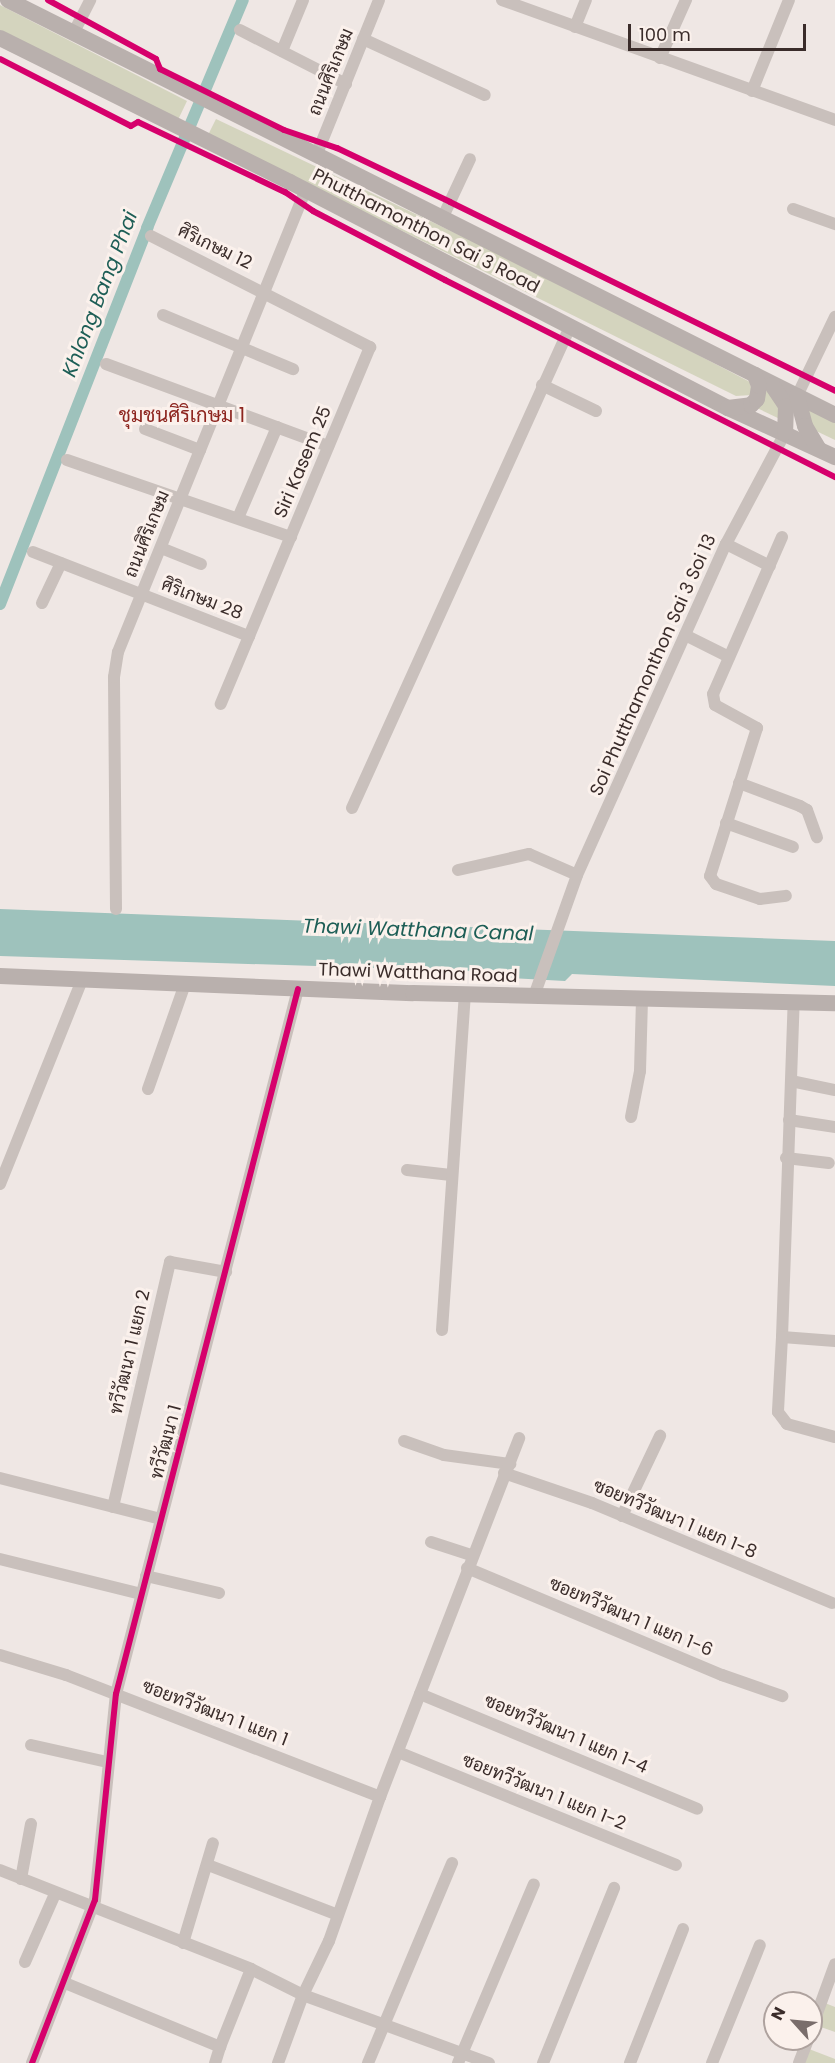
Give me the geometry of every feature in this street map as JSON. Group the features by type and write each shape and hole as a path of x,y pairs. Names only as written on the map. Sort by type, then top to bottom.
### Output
{"main road":[{"name":"Phutthamonthon Sai 3 Road","path":"8,0 156,77 835,415"},
{"name":"Phutthamonthon Sai 3 Road","path":"0,38 306,190 728,408 835,457"},
{"path":"728,408 744,407 757,399 759,386 755,375"},
{"path":"771,383 786,406 785,433"},
{"path":"797,396 805,426 818,448"},
{"name":"Thawi Watthana Road","path":"0,976 465,994 835,1003"}],"street":[{"path":"73,34 90,0"},
{"path":"282,51 303,0"},
{"name":"ถนนศิริเกษม","path":"316,156 379,0"},
{"path":"502,0 753,91 834,116"},
{"path":"575,27 586,0"},
{"path":"660,58 686,0"},
{"path":"753,91 789,0"},
{"path":"240,30 346,84"},
{"path":"363,39 485,95"},
{"path":"442,219 470,159"},
{"name":"ถนนศิริเกษม","path":"116,909 115,665 217,404 306,190"},
{"path":"793,209 835,224"},
{"name":"ศิริเกษม 12","path":"151,236 263,291"},
{"name":"Siri Kasem 25","path":"221,704 370,347 263,291"},
{"path":"163,315 241,345 292,369"},
{"path":"797,396 835,317"},
{"path":"352,808 570,327"},
{"path":"106,364 328,446"},
{"path":"542,385 596,411"},
{"path":"238,518 277,427"},
{"path":"145,429 200,450"},
{"name":"Soi Phutthamonthon Sai 3 Soi 13","path":"534,996 561,915 578,875 726,544 785,433"},
{"path":"67,459 291,537"},
{"path":"782,537 712,700 757,728 711,868 711,881 759,900 786,896"},
{"path":"726,544 770,566"},
{"path":"161,548 201,564"},
{"name":"ศิริเกษม 28","path":"33,552 249,636"},
{"path":"42,603 61,563"},
{"path":"686,635 729,657"},
{"path":"739,783 807,810 817,837"},
{"path":"726,824 793,847"},
{"path":"458,870 529,854 578,875"},
{"path":"0,1184 82,980"},
{"path":"148,1089 185,984"},
{"name":"ทวีวัฒนา 1","path":"36,2062 91,1907 99,1874 107,1762 116,1694 297,988"},
{"path":"442,1330 465,994"},
{"path":"631,1117 640,1071 642,998"},
{"path":"794,1001 786,1158 778,1412 782,1420 835,1437"},
{"path":"791,1081 835,1090"},
{"path":"789,1120 835,1127"},
{"path":"786,1158 829,1163"},
{"path":"407,1170 451,1175"},
{"name":"ทวีวัฒนา 1 แยก 2","path":"113,1507 170,1262 226,1272"},
{"path":"782,1337 835,1341"},
{"path":"622,1516 660,1436"},
{"path":"278,2063 303,1995 338,1915 469,1562 519,1438"},
{"name":"ซอยทวีวัฒนา 1 แยก 1-8","path":"404,1441 444,1455 507,1469 832,1603"},
{"path":"0,1478 161,1519"},
{"name":"ซอยทวีวัฒนา 1 แยก 1-6","path":"430,1542 469,1562 722,1675 782,1696"},
{"path":"0,1559 141,1594"},
{"path":"146,1576 219,1593"},
{"name":"ซอยทวีวัฒนา 1 แยก 1","path":"0,1655 116,1694 380,1797"},
{"name":"ซอยทวีวัฒนา 1 แยก 1-4","path":"420,1694 697,1809"},
{"path":"31,1745 107,1762"},
{"name":"ซอยทวีวัฒนา 1 แยก 1-2","path":"398,1752 676,1865"},
{"path":"21,1879 31,1824"},
{"path":"183,1943 213,1843"},
{"path":"369,2063 452,1863"},
{"path":"208,1865 338,1915"},
{"path":"0,1870 55,1894 251,1969 303,1995 385,2022 460,2058 489,2063"},
{"path":"460,2058 534,1884"},
{"path":"543,2063 614,1888"},
{"path":"25,1962 55,1894"},
{"path":"630,2063 683,1929"},
{"path":"712,2063 760,1945"},
{"path":"823,1997 835,1964"},
{"path":"215,2063 251,1969"},
{"path":"65,1983 220,2047"}],"green space":[{"path":"0,5 187,101 177,122 0,30"},
{"path":"216,119 560,283 750,382 752,395 736,396 208,135"},
{"path":"765,390 775,397 783,415 780,419 757,408"},
{"path":"808,406 835,419 835,440 812,429"},
{"path":"825,2003 835,2007 835,2032 823,2028"},
{"path":"808,2051 835,2059 835,2063 804,2063"}],"water":[{"name":"Thawi Watthana Canal","path":"0,909 835,941 835,986 572,974 565,981 510,978 504,972 0,956"}],"waterway":[{"name":"Khlong Bang Phai","path":"0,604 147,228 243,0"}],"cycle path":[{"path":"48,0 156,59 160,69 284,130 337,148 835,391"},
{"path":"0,59 131,126 138,122 285,192 313,211 445,280 835,477"},
{"path":"32,2063 95,1900 116,1694 298,989"}],"district":[{"name":"ชุมชนศิริเกษม 1","path":"182,415"}]}
